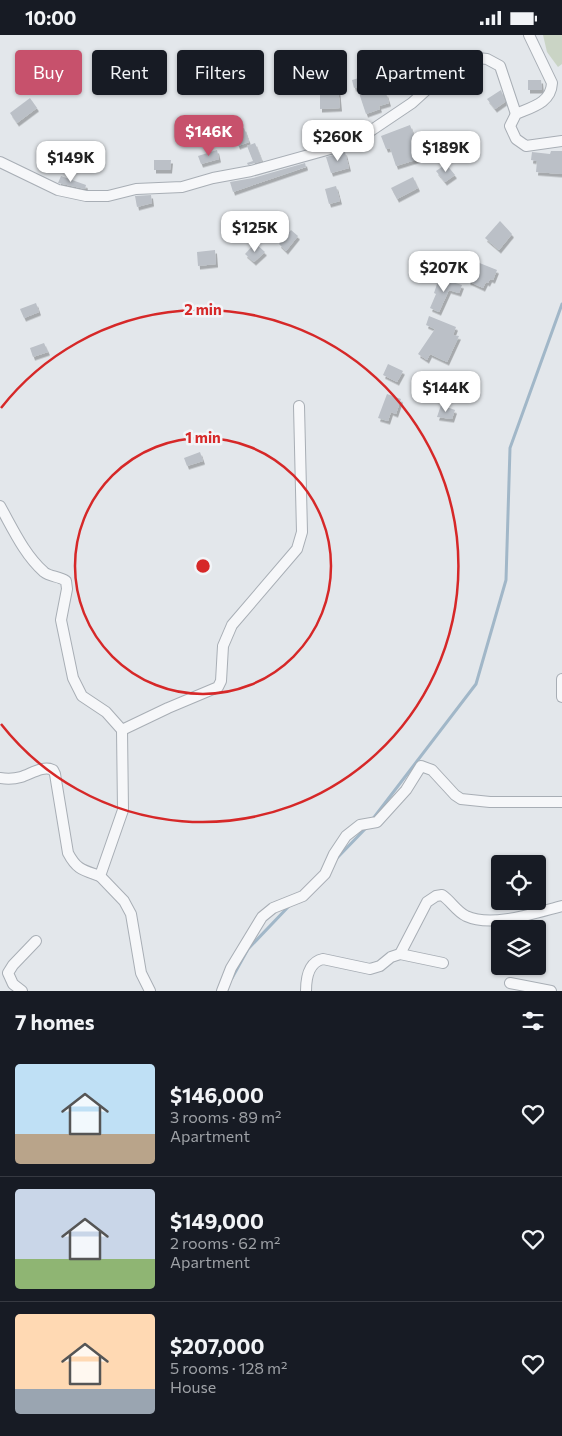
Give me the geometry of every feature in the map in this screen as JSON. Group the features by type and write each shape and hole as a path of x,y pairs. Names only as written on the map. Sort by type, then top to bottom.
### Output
{"street":[{"path":"529,35 552,83 552,91 545,101 516,114 510,126 516,139 526,147 562,141"},
{"path":"0,162 58,190 86,197 108,196 136,189 182,187 213,178 251,171 341,146 366,134 412,103 456,63 469,57 487,59 500,66 516,114"},
{"path":"122,730 218,687 221,681 223,646 232,625 297,549 302,532 299,406"},
{"path":"0,506 21,545 46,575 60,577 66,581 67,589 61,620 73,678 82,696 106,712 122,730 123,810 100,876"},
{"path":"562,679 562,697"},
{"path":"222,991 231,968 262,917 273,908 303,896 325,874 334,854 346,837 360,825 377,821 406,790 421,766 432,770 461,799 490,802 562,802"},
{"path":"0,778 21,777 44,768 53,771 68,853 80,869 100,876 124,901 131,914 140,973 150,991"},
{"path":"400,954 427,902 436,896 442,895 463,915 479,921 523,917 562,906"},
{"path":"22,991 13,983 8,973 12,965 36,941"},
{"path":"306,991 312,965 323,959 370,969 380,966 391,957 400,954 443,963"},
{"path":"510,983 551,991"}],"green space":[{"path":"543,35 562,35 562,64 558,67 547,52"}],"building":[{"path":"357,79 357,87 354,88 352,80"},
{"path":"528,80 541,80 542,90 528,90"},
{"path":"501,90 505,102 495,109 487,99"},
{"path":"320,95 339,95 340,108 320,109"},
{"path":"360,95 387,95 389,103 379,106 380,109 366,114"},
{"path":"30,98 37,108 17,123 10,113"},
{"path":"410,125 422,158 396,166 390,148 386,149 381,136"},
{"path":"244,128 249,142 238,146 233,132"},
{"path":"255,143 262,161 248,165 247,163 253,161 247,146"},
{"path":"217,150 219,159 201,164 198,156"},
{"path":"551,151 562,151 562,174 536,172 537,161 531,160 532,152 550,154"},
{"path":"345,152 349,168 331,173 326,157"},
{"path":"154,160 171,160 170,170 154,170"},
{"path":"305,163 306,167 233,192 230,182 253,178"},
{"path":"446,164 455,175 445,182 436,171"},
{"path":"61,176 86,185 85,189 58,183"},
{"path":"413,177 418,188 397,199 391,188"},
{"path":"336,186 340,201 329,204 325,189"},
{"path":"151,195 152,203 137,207 135,196"},
{"path":"500,221 512,234 499,250 485,238"},
{"path":"291,230 298,236 286,251 279,244"},
{"path":"255,243 265,252 254,262 245,254"},
{"path":"215,250 216,264 198,266 197,252"},
{"path":"438,254 444,261 425,276 420,270"},
{"path":"477,262 497,270 493,280 490,279 488,283 486,282 483,288 468,281"},
{"path":"439,278 462,285 459,293 449,290 439,312 430,308 436,294 434,293"},
{"path":"36,303 39,312 24,318 20,309"},
{"path":"429,316 456,327 453,335 459,336 447,362 430,354 427,360 418,354 435,329 426,325"},
{"path":"44,343 48,352 33,357 30,348"},
{"path":"388,364 403,371 397,382 383,375"},
{"path":"387,394 401,399 396,414 391,412 388,421 378,418"},
{"path":"441,405 455,410 452,419 437,417"},
{"path":"200,452 203,461 187,466 184,458"}],"waterway":[{"path":"372,820 476,684 506,580 510,448 562,304"},
{"path":"337,858 367,827"},
{"path":"232,978 248,949 290,905"}]}
